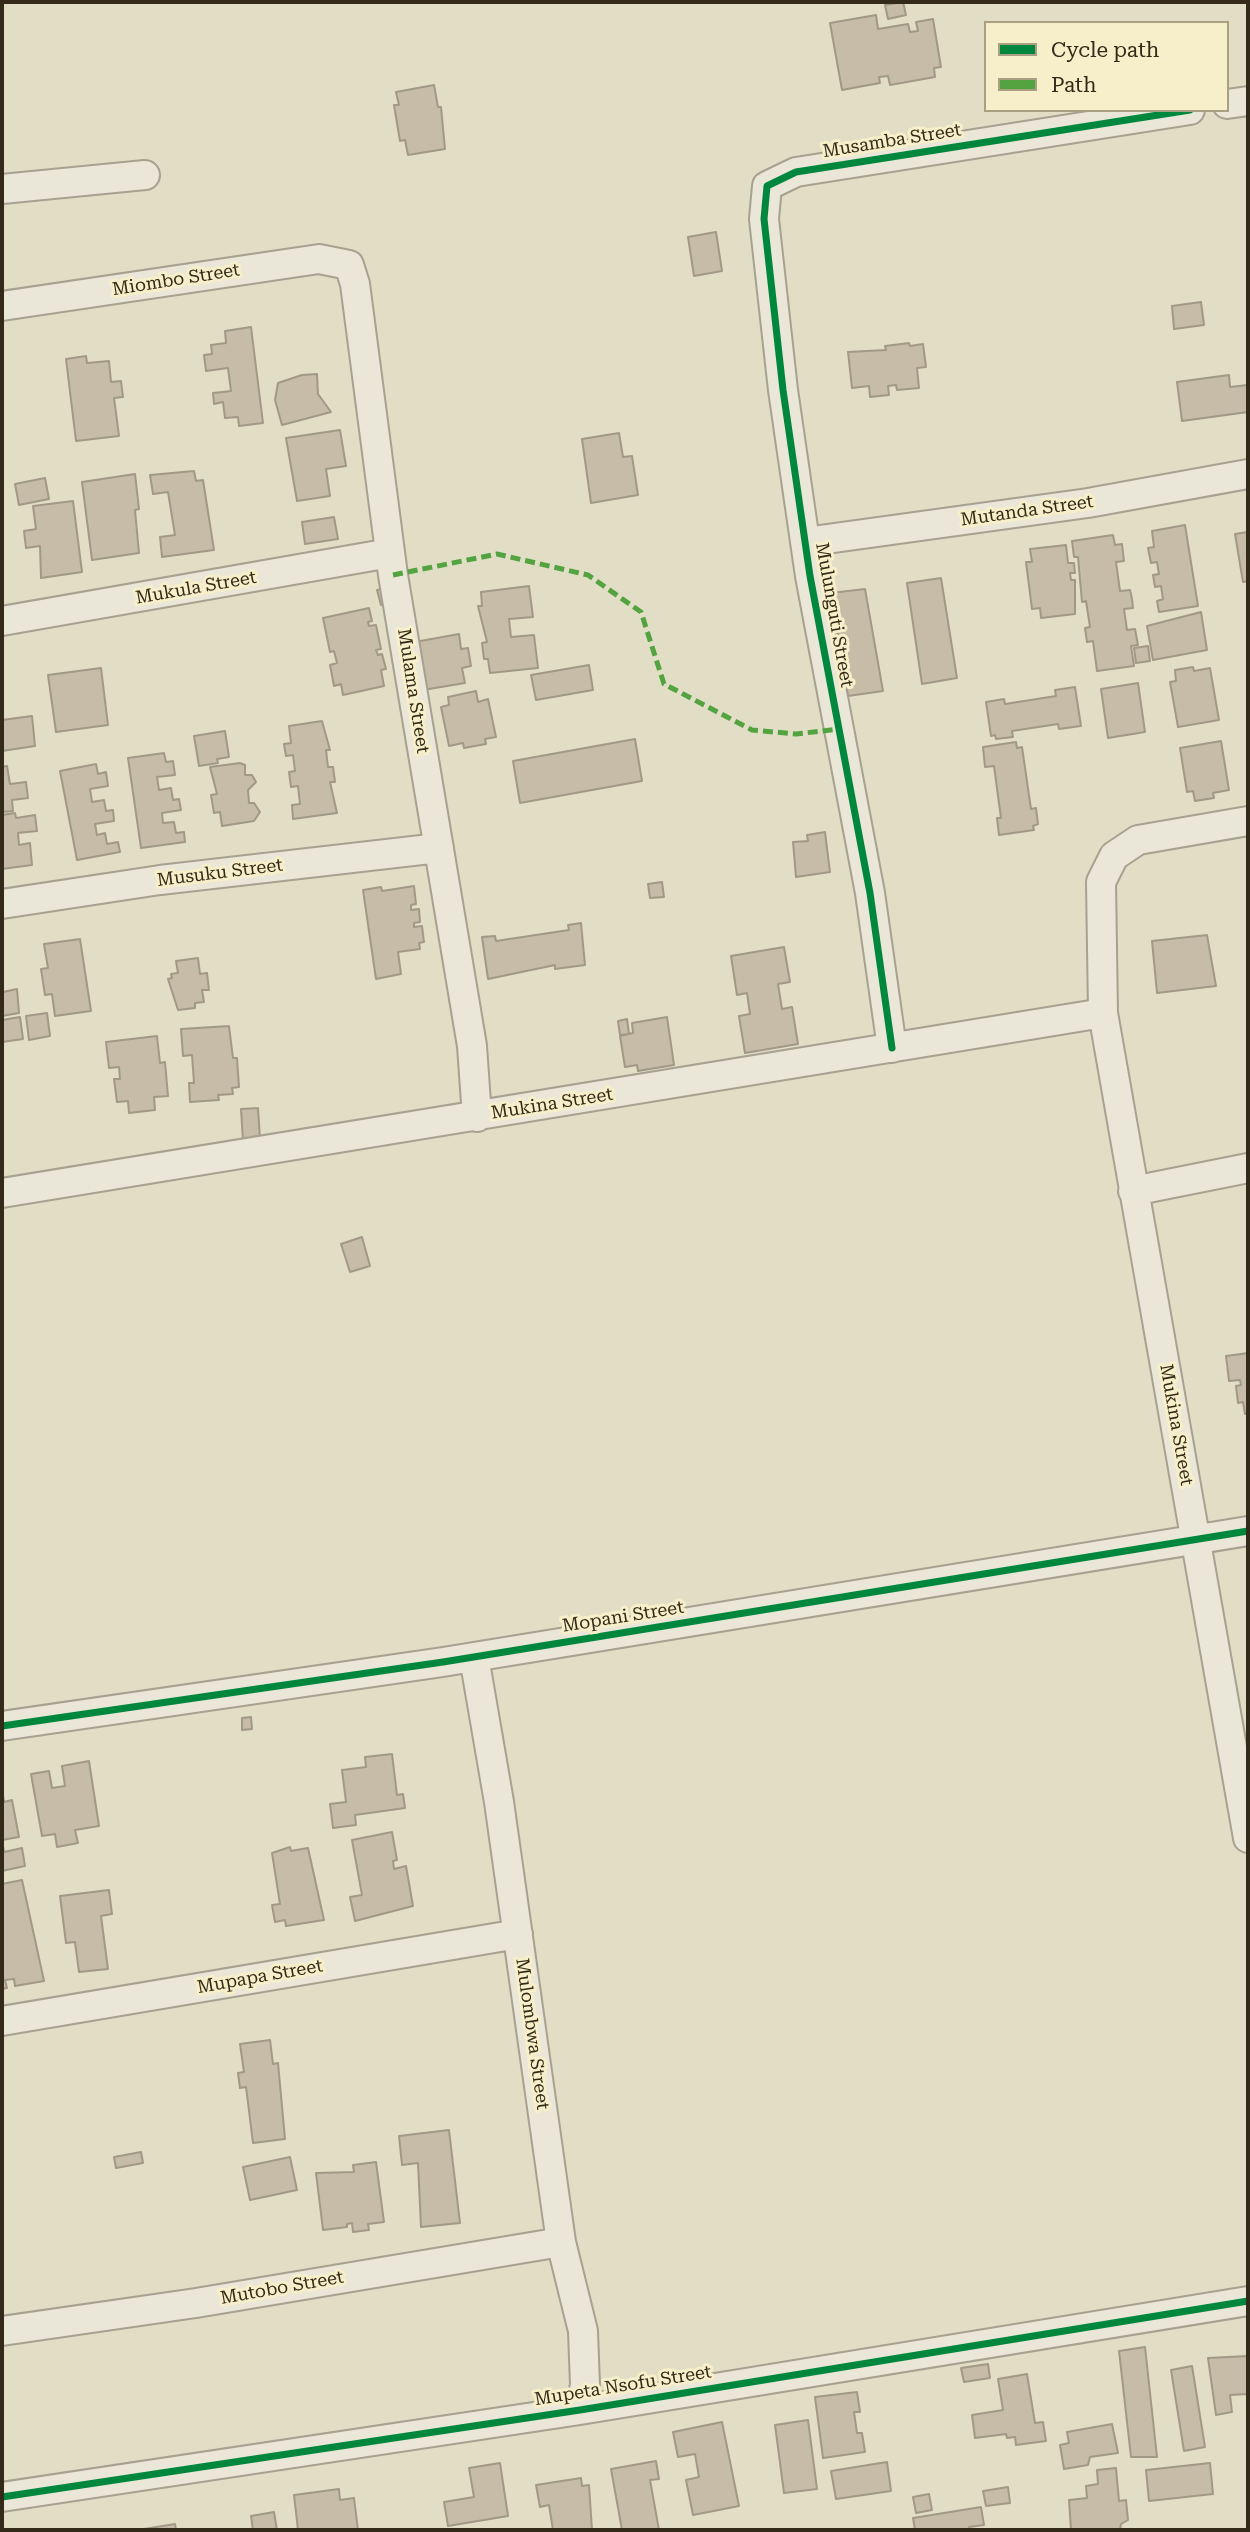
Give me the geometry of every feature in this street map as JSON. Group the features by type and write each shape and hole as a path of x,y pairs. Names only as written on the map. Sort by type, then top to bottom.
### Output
{"street":[{"path":"1229,104 1248,101"},
{"name":"Musamba Street","path":"767,186 796,172 1178,112"},
{"path":"2,188 145,174"},
{"name":"Mulunguti Street","path":"767,186 764,219 783,390 805,542 870,893 892,1048"},
{"name":"Miombo Street","path":"2,306 319,258 349,265"},
{"name":"Mulama Street","path":"349,265 355,284 390,553 472,1046 477,1117"},
{"name":"Mutanda Street","path":"805,542 1088,503 1248,474"},
{"name":"Mukula Street","path":"2,621 390,553"},
{"name":"Mukina Street","path":"1248,821 1139,840 1114,856 1101,882 1103,1013 1248,1838"},
{"name":"Musuku Street","path":"2,904 160,880 439,848"},
{"name":"Mukina Street","path":"2,1194 1103,1013"},
{"path":"1133,1191 1248,1168"},
{"name":"Mopani Street","path":"2,1726 474,1657 1248,1531"},
{"name":"Mulombwa Street","path":"474,1657 518,1934 561,2242 583,2331 585,2385 580,2410"},
{"name":"Mupapa Street","path":"2,2021 518,1934"},
{"name":"Mutobo Street","path":"2,2331 196,2303 561,2242"},
{"name":"Mupeta Nsofu Street","path":"2,2497 580,2410 1248,2301"}],"building":[{"path":"903,2 906,15 888,19 885,5"},
{"path":"876,15 878,29 908,24 910,32 918,31 916,22 933,19 941,67 934,68 935,77 890,85 888,76 879,77 880,83 842,90 830,23"},
{"path":"434,85 438,107 441,107 445,149 408,155 405,140 400,141 394,105 399,105 396,92"},
{"path":"716,232 722,271 694,276 688,237"},
{"path":"1201,302 1204,325 1174,329 1172,306"},
{"path":"251,327 263,423 239,426 238,417 225,418 223,402 214,404 213,393 231,391 228,368 206,371 204,355 212,354 211,345 226,343 225,331"},
{"path":"909,343 910,346 923,344 926,367 917,368 919,388 897,390 896,385 888,386 889,395 870,397 869,386 852,388 848,352 886,350 885,346"},
{"path":"86,356 87,363 109,361 111,382 121,381 123,397 114,398 119,436 76,441 66,359"},
{"path":"317,374 318,394 331,412 282,425 275,400 278,383 302,375"},
{"path":"1229,375 1230,387 1248,385 1248,412 1182,421 1177,382"},
{"path":"340,430 346,466 326,469 330,496 297,501 286,438"},
{"path":"619,433 623,457 632,456 638,495 591,503 582,439"},
{"path":"194,471 196,481 203,480 214,550 162,557 160,537 175,535 168,492 153,494 150,475"},
{"path":"135,474 139,509 135,510 139,553 92,560 82,482"},
{"path":"45,478 49,499 19,505 15,484"},
{"path":"73,501 82,572 41,578 40,546 26,548 24,531 36,529 33,506"},
{"path":"334,517 338,539 305,544 302,522"},
{"path":"1185,525 1198,606 1159,612 1157,601 1163,599 1161,586 1155,587 1153,575 1159,574 1157,562 1151,563 1148,548 1154,547 1152,531"},
{"path":"1248,532 1248,581 1243,582 1235,534"},
{"path":"1113,535 1115,545 1122,544 1124,561 1116,562 1120,591 1130,590 1132,599 1133,608 1124,609 1127,630 1135,629 1138,645 1131,646 1134,666 1097,671 1093,641 1087,642 1085,628 1090,627 1086,601 1082,602 1078,557 1074,557 1072,541"},
{"path":"1066,545 1068,563 1074,563 1075,573 1070,573 1071,580 1075,580 1075,614 1041,618 1040,608 1032,609 1026,562 1032,562 1030,549"},
{"path":"941,578 957,678 922,684 907,583"},
{"path":"529,586 533,617 509,619 511,637 534,635 538,668 490,673 488,659 484,659 482,643 487,642 478,606 482,606 481,592"},
{"path":"386,588 389,603 381,605 377,590"},
{"path":"865,589 883,691 848,696 831,593"},
{"path":"369,608 372,621 368,622 369,626 376,625 381,649 376,650 378,655 382,654 386,669 381,670 384,686 343,695 341,684 334,686 330,665 337,663 334,651 330,652 323,618"},
{"path":"1201,612 1207,650 1153,660 1147,626"},
{"path":"459,634 461,649 468,648 471,666 462,668 465,683 423,690 415,642"},
{"path":"1148,646 1150,661 1136,663 1134,648"},
{"path":"589,665 593,690 536,700 531,675"},
{"path":"1193,667 1194,671 1210,668 1219,720 1178,727 1170,682 1176,681 1175,670"},
{"path":"101,668 108,725 56,732 48,675"},
{"path":"1138,683 1145,732 1108,738 1101,689"},
{"path":"1075,687 1081,726 1059,729 1058,724 1012,731 1013,737 996,739 995,735 991,736 986,702 1004,699 1005,704 1056,696 1055,690"},
{"path":"476,691 478,702 488,699 496,737 485,739 486,744 464,748 463,743 449,746 441,707 449,705 448,697"},
{"path":"32,716 35,746 2,751 2,720"},
{"path":"322,721 330,750 326,750 328,767 333,767 335,782 330,782 337,813 293,819 292,805 300,804 298,786 291,787 289,772 295,771 293,755 286,756 284,744 291,743 289,726"},
{"path":"225,731 229,757 217,759 218,763 199,766 194,736"},
{"path":"635,739 642,781 520,803 513,761"},
{"path":"1221,741 1229,790 1213,793 1214,798 1195,801 1193,791 1187,792 1180,748"},
{"path":"1016,742 1017,748 1022,747 1031,809 1036,808 1038,824 1033,826 1034,830 999,835 997,818 1001,818 994,766 985,767 983,747"},
{"path":"164,753 166,762 173,761 175,775 157,777 159,790 171,788 173,800 179,799 181,810 162,813 163,823 174,822 176,833 184,832 185,842 141,848 128,758"},
{"path":"240,763 245,765 245,775 252,775 256,782 248,790 249,803 254,803 260,812 254,821 222,826 220,812 214,813 211,795 217,794 210,767"},
{"path":"96,764 98,774 106,772 108,786 90,789 92,802 104,800 106,811 113,810 114,821 95,824 97,835 105,833 107,844 118,842 120,852 77,860 60,771"},
{"path":"7,766 10,784 26,782 28,798 12,800 13,811 2,812 2,767"},
{"path":"15,813 16,818 35,815 37,831 18,833 19,845 30,843 32,865 2,869 2,815"},
{"path":"825,832 830,872 796,877 793,842 808,841 807,835"},
{"path":"662,882 664,897 650,898 648,884"},
{"path":"414,886 416,904 411,905 411,910 419,909 420,922 414,923 414,927 422,926 424,942 419,943 420,949 398,952 401,974 376,979 363,890 381,887 382,891"},
{"path":"581,923 585,965 555,969 555,965 488,979 482,937 495,936 496,941 569,930 568,925"},
{"path":"1207,935 1216,986 1157,993 1152,941"},
{"path":"80,939 91,1011 55,1016 52,994 45,995 41,969 48,968 44,944"},
{"path":"784,947 790,982 778,984 782,1009 792,1007 798,1044 745,1053 739,1016 750,1014 747,993 737,995 731,956"},
{"path":"198,958 200,974 207,973 209,990 202,990 204,1002 195,1003 195,1008 178,1010 168,979 172,978 171,974 178,973 176,961"},
{"path":"2,983 3,992 17,989 19,1013 2,1016"},
{"path":"47,1013 50,1036 29,1040 26,1016"},
{"path":"20,1017 23,1039 2,1042 2,1020"},
{"path":"667,1017 674,1065 638,1071 637,1065 625,1067 620,1036 633,1033 632,1023"},
{"path":"627,1019 629,1034 620,1035 618,1021"},
{"path":"229,1026 233,1058 237,1058 239,1087 232,1088 233,1094 218,1095 219,1100 190,1102 189,1083 194,1083 192,1055 183,1056 181,1029"},
{"path":"157,1036 160,1063 165,1062 168,1096 154,1097 155,1110 129,1113 128,1101 117,1102 114,1079 120,1079 119,1067 109,1068 106,1042"},
{"path":"258,1108 260,1139 243,1141 241,1109"},
{"path":"362,1237 370,1266 350,1272 341,1244"},
{"path":"1248,1353 1248,1413 1245,1414 1243,1402 1238,1403 1236,1386 1241,1385 1240,1380 1229,1381 1226,1356"},
{"path":"251,1717 252,1729 242,1730 242,1718"},
{"path":"392,1754 397,1795 403,1794 405,1808 355,1815 356,1825 333,1828 330,1804 346,1802 342,1770 366,1767 365,1757"},
{"path":"89,1761 99,1826 75,1830 78,1843 57,1847 55,1834 42,1836 31,1774 49,1771 52,1788 65,1786 62,1766"},
{"path":"2,1789 4,1802 12,1800 19,1837 2,1840"},
{"path":"392,1832 397,1860 393,1861 394,1869 406,1866 413,1906 355,1921 350,1897 362,1895 352,1840"},
{"path":"2,1840 4,1852 22,1848 25,1866 2,1871"},
{"path":"290,1847 291,1851 308,1848 324,1920 286,1926 285,1920 275,1922 272,1905 280,1904 272,1853"},
{"path":"22,1880 44,1981 15,1986 14,1979 5,1980 7,1988 2,1989 2,1884"},
{"path":"109,1890 112,1914 101,1916 108,1969 79,1972 75,1942 66,1943 60,1896"},
{"path":"270,2040 273,2064 278,2063 285,2139 253,2143 246,2087 240,2088 238,2073 244,2072 240,2044"},
{"path":"449,2130 460,2223 421,2227 418,2163 402,2165 399,2136"},
{"path":"141,2152 143,2163 116,2168 114,2157"},
{"path":"290,2157 297,2190 250,2200 243,2167"},
{"path":"376,2162 384,2222 368,2224 369,2230 353,2232 352,2223 347,2224 347,2227 323,2230 316,2173 354,2172 353,2165"},
{"path":"1145,2347 1157,2457 1131,2457 1119,2351"},
{"path":"1248,2356 1248,2394 1230,2395 1232,2412 1216,2415 1208,2358"},
{"path":"988,2364 990,2378 964,2382 961,2368"},
{"path":"1192,2366 1205,2447 1184,2451 1171,2370"},
{"path":"1027,2374 1035,2423 1043,2422 1046,2441 1016,2445 1015,2437 1007,2438 1006,2434 975,2438 972,2415 1003,2410 998,2379"},
{"path":"857,2392 860,2412 854,2412 857,2433 862,2433 865,2452 823,2458 815,2397"},
{"path":"808,2420 817,2489 784,2493 775,2425"},
{"path":"722,2422 739,2506 693,2515 686,2480 699,2477 695,2454 678,2457 673,2432"},
{"path":"1112,2424 1118,2453 1090,2457 1088,2465 1064,2469 1060,2445 1069,2443 1067,2432"},
{"path":"656,2461 659,2479 650,2480 659,2530 622,2530 611,2469"},
{"path":"887,2462 891,2491 836,2499 831,2471"},
{"path":"500,2463 508,2516 448,2526 444,2502 474,2497 469,2468"},
{"path":"1210,2463 1213,2494 1149,2501 1146,2470"},
{"path":"1116,2468 1119,2501 1126,2500 1128,2520 1121,2524 1120,2530 1071,2530 1069,2500 1087,2498 1086,2486 1098,2484 1097,2470"},
{"path":"581,2478 582,2486 589,2485 592,2530 553,2530 549,2505 540,2507 536,2485"},
{"path":"1008,2487 1010,2503 986,2506 983,2491"},
{"path":"339,2489 340,2500 354,2498 358,2530 298,2530 294,2495"},
{"path":"929,2494 932,2510 916,2513 913,2497"},
{"path":"981,2507 984,2525 969,2527 970,2530 915,2530 913,2518"},
{"path":"274,2512 277,2530 253,2530 251,2516"},
{"path":"175,2524 176,2530 144,2530 144,2529"}],"marked path":[{"path":"393,575 497,554 588,575 641,612 664,684 752,730 796,734 839,729"}],"cycle path":[{"path":"892,1048 870,893 810,576 783,390 764,219 767,186 796,172 1177,112"},
{"path":"2,1726 443,1662 1248,1531"},
{"path":"2,2497 580,2410 1248,2301"}]}
